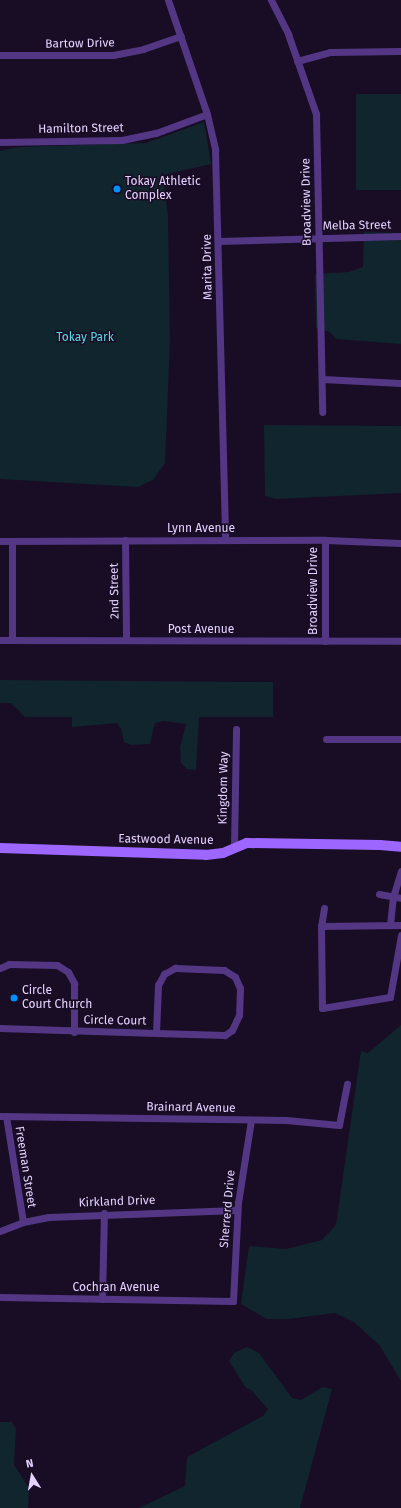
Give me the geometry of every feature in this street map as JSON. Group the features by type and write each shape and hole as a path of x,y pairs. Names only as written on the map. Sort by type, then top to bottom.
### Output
{"street":[{"name":"Marita Drive","path":"168,0 207,114 216,156 224,540"},
{"name":"Broadview Drive","path":"271,0 297,61 316,114 322,412"},
{"name":"Bartow Drive","path":"0,55 114,55 143,49 181,36"},
{"path":"297,61 330,52 401,51"},
{"name":"Hamilton Street","path":"0,142 122,140 156,133 207,114"},
{"name":"Melba Street","path":"218,241 401,236"},
{"path":"322,379 401,383"},
{"name":"2nd Street","path":"125,540 126,640"},
{"name":"Broadview Drive","path":"325,540 326,641"},
{"name":"Lynn Avenue","path":"0,541 325,540 401,543"},
{"path":"12,541 12,640"},
{"name":"Post Avenue","path":"0,640 401,641"},
{"name":"Kingdom Way","path":"234,847 236,729"},
{"path":"326,739 401,739"},
{"name":"Eastwood Avenue","path":"0,848 206,855 223,853 234,847 247,843 380,845 401,848"},
{"path":"390,925 393,897 401,871"},
{"path":"379,894 401,898"},
{"path":"324,908 321,926 322,1008 390,998 401,934"},
{"path":"321,926 401,925"},
{"name":"Circle Court","path":"0,968 9,964 57,965 68,972 74,983 74,1032"},
{"name":"Circle Court","path":"0,1028 74,1032 156,1033 229,1033 239,1020 240,988 238,980 228,972 221,970 175,968 167,971 158,985 156,1033"},
{"name":"Brainard Avenue","path":"3,1116 251,1120 339,1125 347,1084"},
{"name":"Freeman Street","path":"3,1116 23,1222"},
{"name":"Sherrerd Drive","path":"233,1301 237,1210 251,1120"},
{"name":"Kirkland Drive","path":"0,1232 23,1222 49,1217 104,1213 237,1210"},
{"path":"102,1299 104,1213"},
{"name":"Cochran Avenue","path":"0,1297 233,1301"}],"green space":[{"path":"356,94 401,94 401,190 356,190"},
{"name":"Tokay Park","path":"204,122 211,164 163,175 168,217 170,341 165,463 153,480 138,487 0,479 0,151 19,147 146,143"},
{"path":"364,232 401,233 401,344 336,339 330,332 316,328 315,274 349,272 363,267"},
{"path":"264,425 401,426 401,493 276,499 265,496"},
{"path":"0,680 273,682 273,717 199,717 196,770 187,769 181,763 180,747 186,724 164,721 155,723 150,744 131,745 124,742 121,729 117,723 72,727 72,717 25,717 11,703 0,703"},
{"path":"401,1025 401,1381 380,1346 354,1322 335,1313 288,1319 267,1319 241,1304 249,1246 286,1249 322,1240 336,1225 361,1051 368,1053"},
{"path":"247,1347 259,1353 292,1398 301,1400 323,1387 332,1389 300,1508 139,1508 185,1486 187,1457 263,1416 268,1409 251,1390 246,1388 229,1361 234,1353"},
{"path":"0,1422 12,1422 16,1429 14,1465 29,1488 28,1508 0,1508"}],"place":[{"name":"Tokay Athletic Complex","path":"117,189"},
{"name":"Circle Court Church","path":"14,998"}]}
